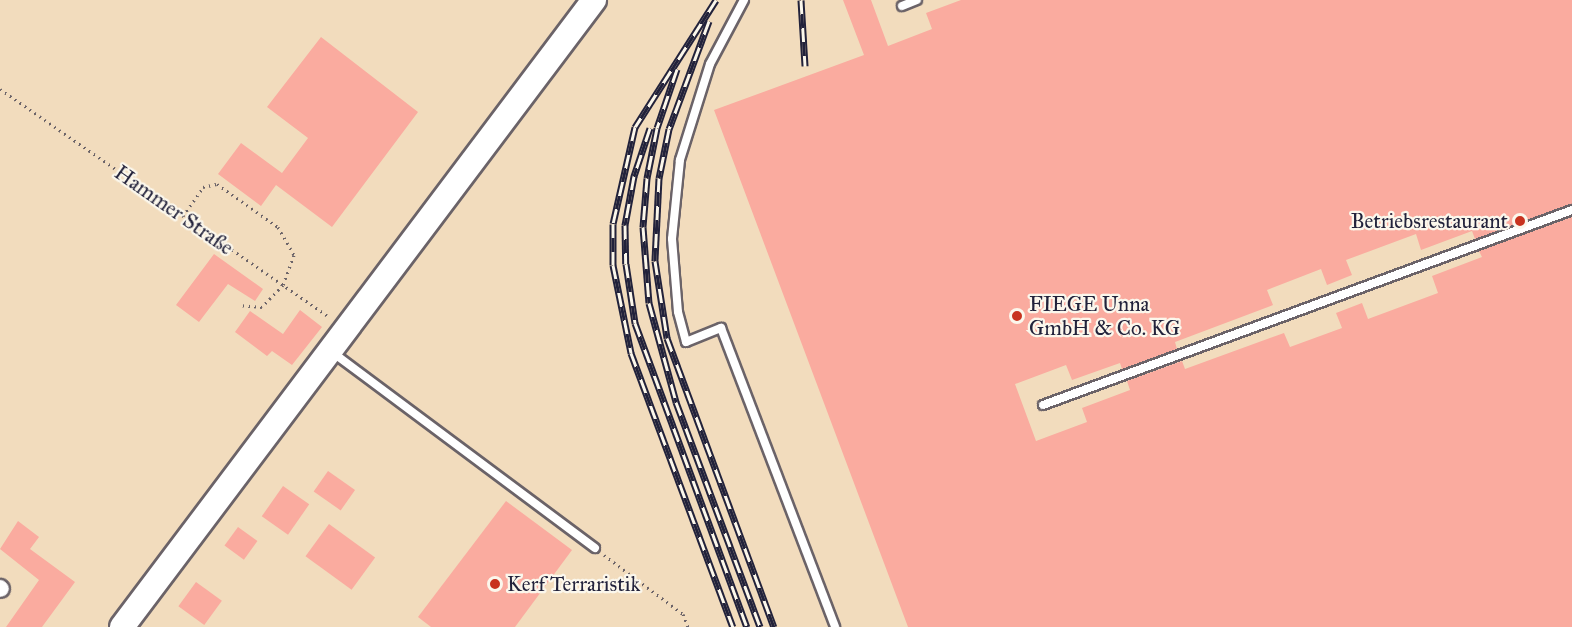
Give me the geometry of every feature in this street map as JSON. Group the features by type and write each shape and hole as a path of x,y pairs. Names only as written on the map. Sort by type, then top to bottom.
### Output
{"main road":[{"path":"122,627 348,330 594,0"}],"lane":[{"path":"744,0 710,64 680,160 672,239 678,312 686,342 721,328 835,627"},
{"path":"902,6 917,0"},
{"path":"1043,405 1572,210"},
{"path":"331,352 595,548"}],"path":[{"name":"Hammer Straße","path":"0,89 348,330"},
{"path":"183,216 203,187 221,185 278,227 293,251 283,285 262,307 239,305"},
{"path":"595,548 683,614 688,627"}],"building":[{"name":"FIEGE Unna GmbH & Co. KG","path":"843,0 871,0 888,46 932,29 926,13 961,0 1572,0 1572,204 1475,239 1472,231 1421,250 1416,234 1346,260 1352,275 1327,285 1321,269 1267,290 1273,305 1175,342 1177,349 1122,369 1120,363 1072,380 1066,365 1015,384 1036,441 1087,422 1082,408 1130,390 1127,381 1182,361 1185,369 1284,333 1290,347 1342,328 1336,313 1362,303 1368,319 1438,293 1432,276 1482,257 1479,251 1572,217 1572,627 908,627 714,110 864,55"},
{"path":"321,37 418,112 332,227 276,185 261,206 218,174 241,143 282,173 308,138 267,107"},
{"path":"214,254 263,289 255,301 228,284 199,322 176,305"},
{"path":"300,310 322,327 292,365 272,351 267,356 235,332 250,311 283,334"},
{"path":"328,471 355,490 341,510 314,491"},
{"path":"283,486 309,504 288,535 262,516"},
{"name":"Kerf Terraristik","path":"506,501 572,550 515,627 431,627 418,617"},
{"path":"18,521 39,537 30,549 75,582 42,627 6,627 39,580 0,549"},
{"path":"329,524 375,558 352,590 305,556"},
{"path":"238,527 257,541 244,560 224,546"},
{"path":"196,582 222,601 204,625 178,606"}],"railway":[{"path":"716,0 635,127 613,224 613,265 631,353 733,627"},
{"path":"801,0 805,66"},
{"path":"709,21 669,129 659,178 655,261 667,338 774,627"},
{"path":"677,69 657,128 647,178 643,227 649,303 676,402 760,627"},
{"path":"650,128 634,176 625,225 626,264 635,323 747,627"}],"place":[{"name":"Betriebsrestaurant","path":"1520,221"},
{"name":"FIEGE Unna GmbH & Co. KG","path":"1017,316"},
{"name":"Kerf Terraristik","path":"495,584"}]}
